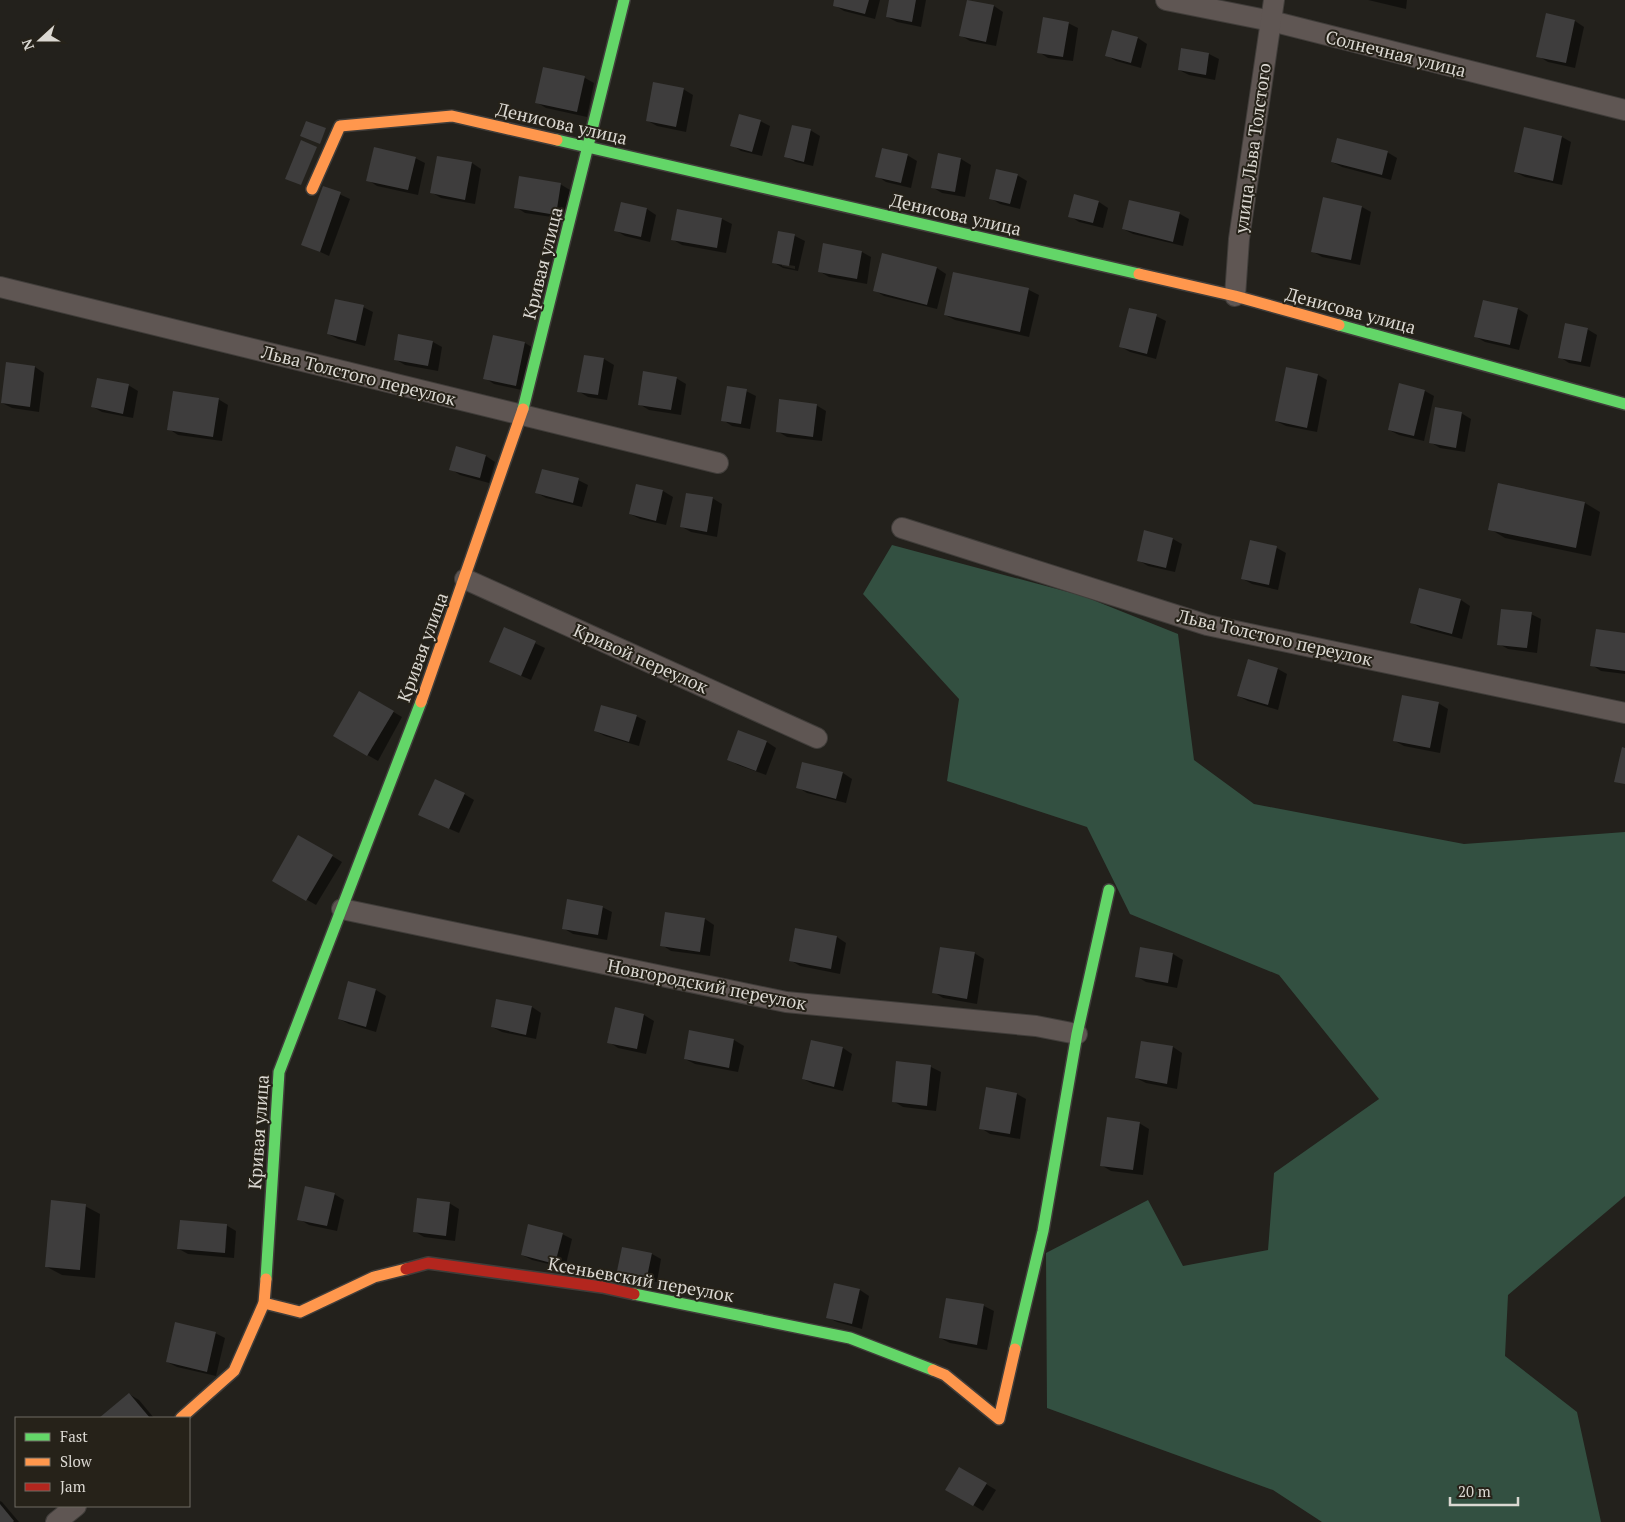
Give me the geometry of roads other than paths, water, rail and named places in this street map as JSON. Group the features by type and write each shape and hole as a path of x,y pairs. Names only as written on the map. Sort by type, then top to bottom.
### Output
{"street":[{"name":"Кривая улица","path":"264,1303 279,1072 428,686 522,415 624,0"},
{"name":"Солнечная улица","path":"1166,0 1271,22 1625,110"},
{"name":"улица Льва Толстого","path":"1235,296 1239,239 1274,0"},
{"name":"Денисова улица","path":"312,189 340,126 452,116 1235,296 1625,404"},
{"name":"Льва Толстого переулок","path":"0,287 718,463"},
{"name":"Льва Толстого переулок","path":"902,528 1207,625 1625,713"},
{"name":"Кривой переулок","path":"465,579 817,738"},
{"path":"1077,1034 1108,890"},
{"name":"Новгородский переулок","path":"342,909 786,1002 1036,1026 1077,1034"},
{"name":"Ксеньевский переулок","path":"264,1303 300,1312 374,1277 428,1263 602,1287 850,1338 945,1375 999,1419 1043,1230 1077,1034"},
{"path":"182,1417 234,1371 264,1303"},
{"path":"56,1522 75,1507"}]}
